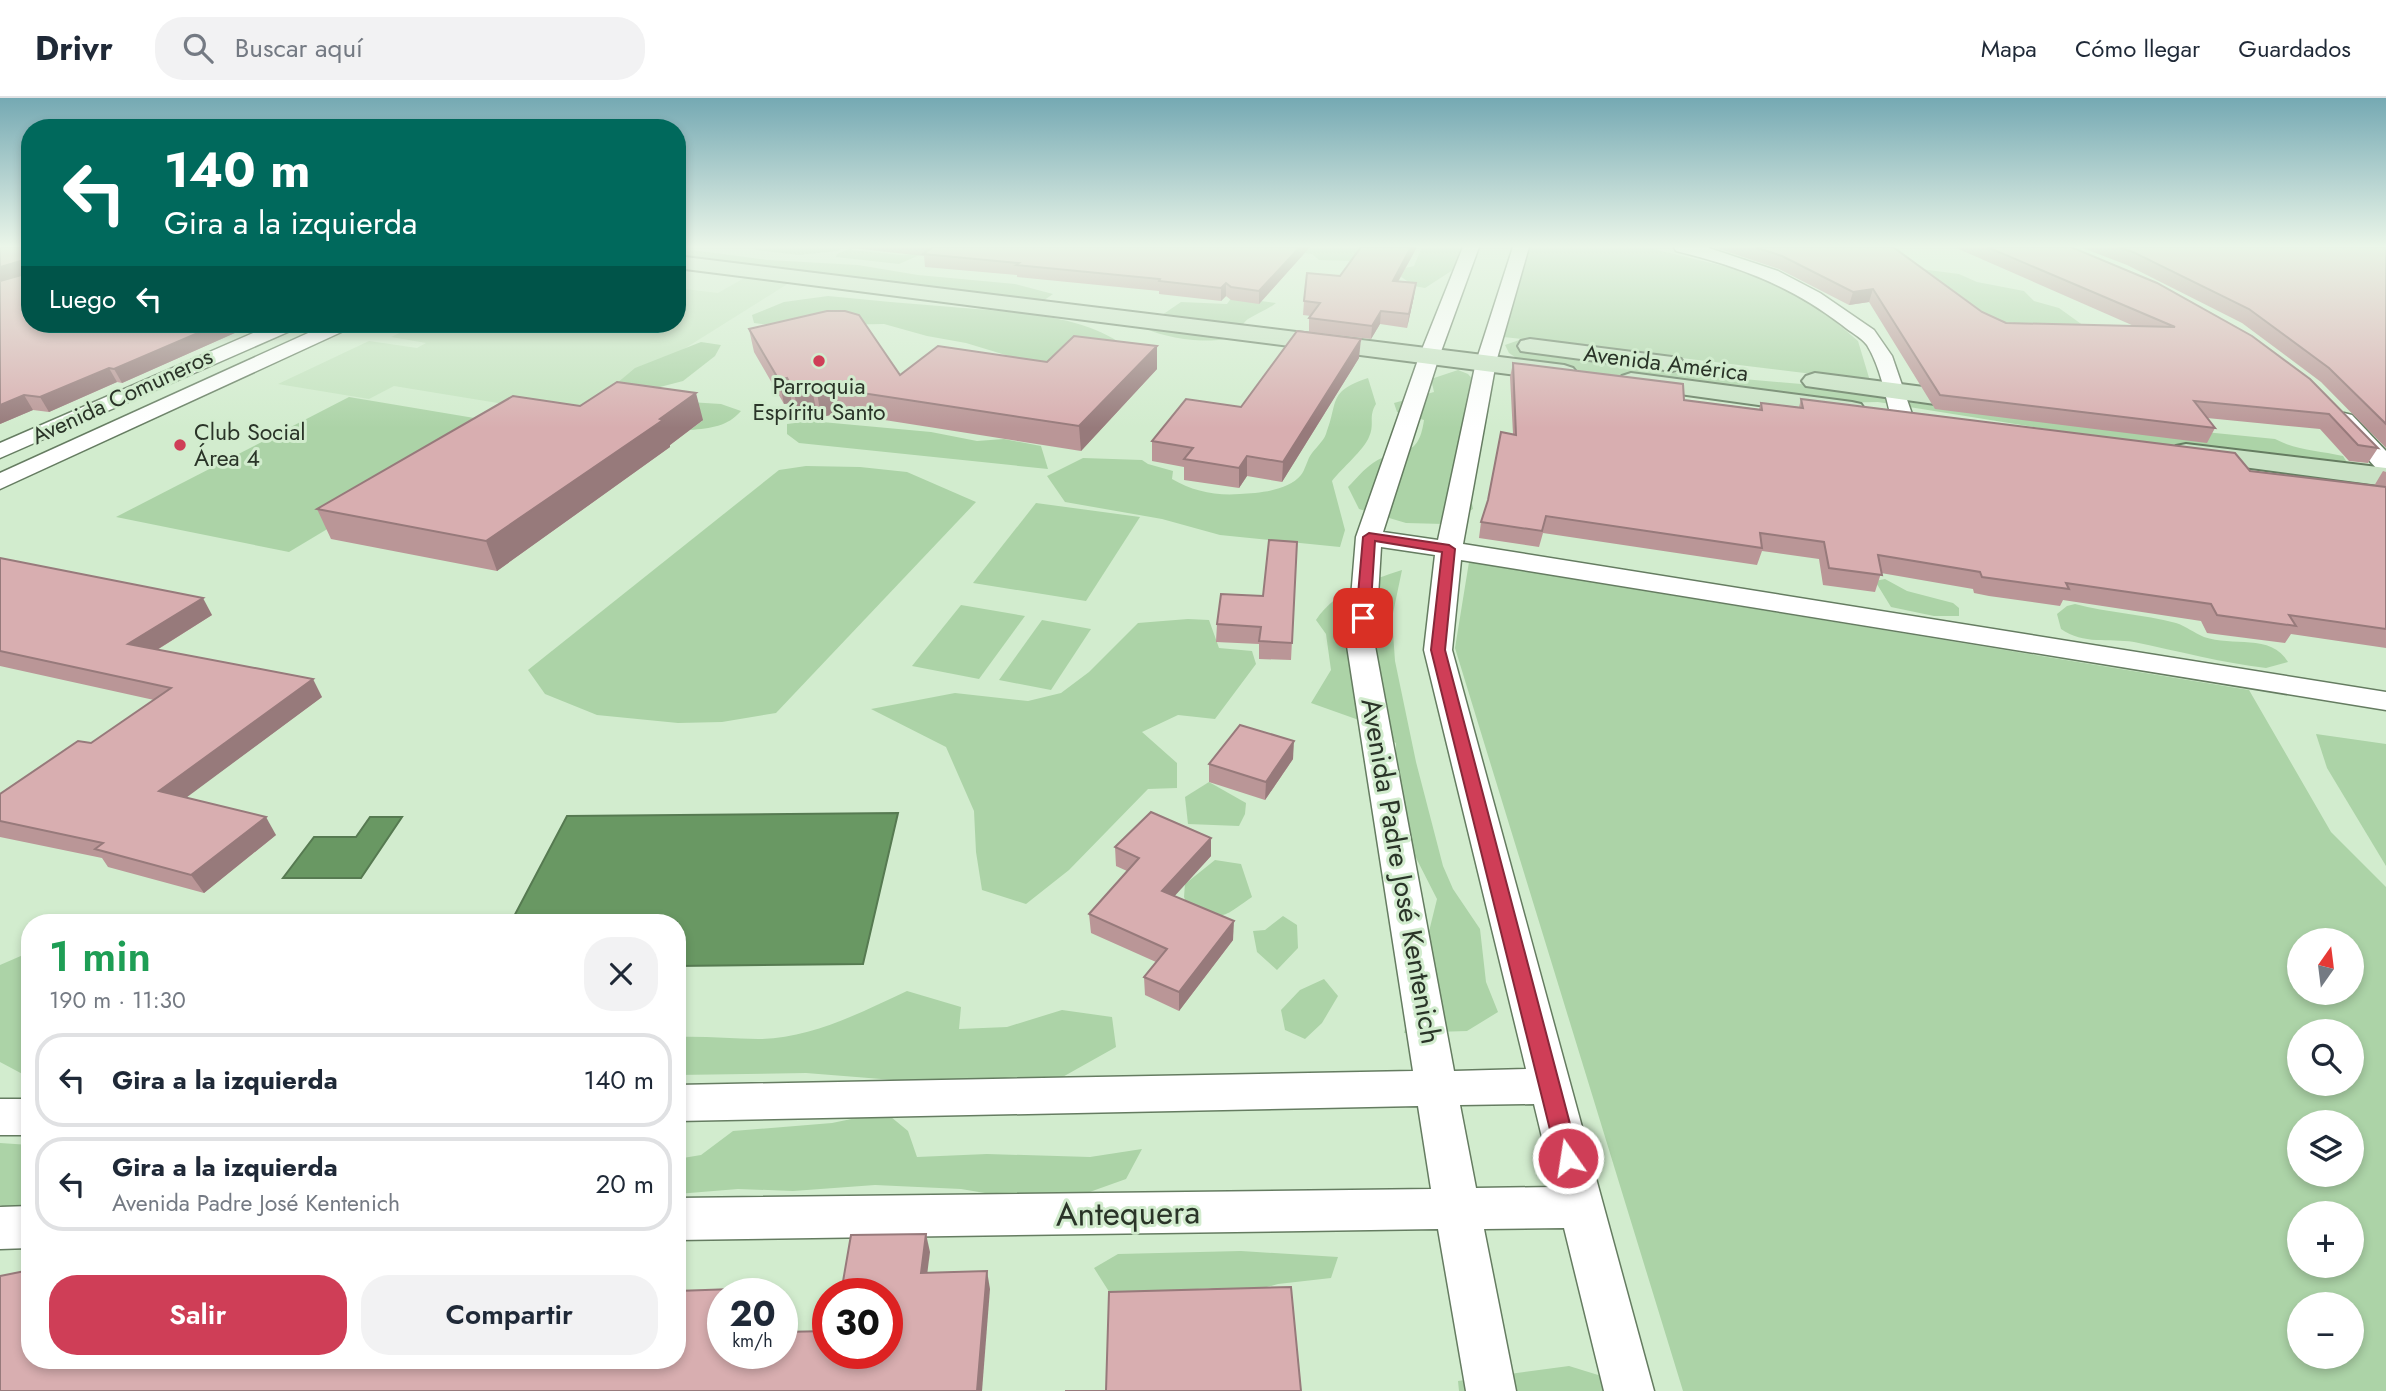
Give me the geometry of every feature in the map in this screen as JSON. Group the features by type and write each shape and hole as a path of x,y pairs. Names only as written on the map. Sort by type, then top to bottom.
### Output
{"main road":[{"name":"Avenida América","path":"1085,307 1489,352 1770,376"},
{"name":"Avenida América","path":"1145,307 1433,346"},
{"name":"Avenida América","path":"1489,352 1929,420"},
{"path":"1798,379 2003,405"},
{"path":"2338,447 2383,456"},
{"path":"2165,449 2386,477"}],"street":[{"name":"Avenida Padre José Kentenich","path":"1448,307 1369,537 1361,646 1457,1209 1491,1391"},
{"path":"1503,307 1489,352 1449,549 1438,650 1551,1086 1579,1207 1629,1391"},
{"path":"1831,307 1874,341 1895,391 1902,417"},
{"name":"Avenida Comuneros","path":"0,451 269,333"},
{"name":"Avenida Comuneros","path":"0,482 323,333"},
{"path":"2330,406 2383,456"},
{"path":"1369,537 2386,701"},
{"path":"686,1103 1551,1086"},
{"path":"0,1117 21,1117"},
{"name":"Antequera","path":"686,1219 1579,1207"},
{"path":"0,1228 21,1227"}],"shaded area":[{"path":"686,307 750,307 577,416 394,386 369,399 278,384 369,341 417,348 426,343 391,337 399,333 686,333"},
{"path":"771,307 954,307 1065,320 1107,335 1124,346 1042,366 966,343 884,324 776,326 754,323 752,315"},
{"path":"1173,307 1270,307 1248,319 1234,336 1214,340 1188,339 1143,327 1143,317 1162,315"},
{"path":"1503,307 1819,307 1858,341 1870,381 1533,340 1675,373 1836,387 1914,403 2275,439 2300,448 2343,456 2348,464 2255,457 2065,432 1878,402 1828,403 1786,411 1524,363 1509,353 1505,345 1522,339 1494,336"},
{"path":"1969,307 2057,307 2084,326 2000,327"},
{"path":"701,342 721,345 715,356 683,381 637,393 610,389 635,368"},
{"path":"1458,370 1468,374 1476,383 1467,424 1459,440 1473,509 1444,524 1406,523 1359,509 1348,487 1373,463 1412,447 1421,433 1424,420 1397,412 1394,403 1434,392 1431,379"},
{"path":"1368,378 1376,404 1372,413 1371,432 1363,448 1332,481 1345,530 1340,547 1220,535 1162,519 1065,502 1047,476 1083,458 1142,460 1173,471 1172,479 1204,492 1240,494 1281,488 1289,485 1302,473 1310,456 1325,437 1340,393"},
{"path":"349,397 504,423 289,552 116,517"},
{"path":"689,402 721,404 741,411 724,424 690,430 702,421"},
{"path":"811,421 931,432 977,441 1004,439 1041,446 1048,469 799,443 787,434 787,424"},
{"path":"806,466 860,467 907,472 976,502 776,713 722,722 678,723 597,715 545,694 528,670 779,470"},
{"path":"1036,503 1140,517 1086,601 973,583"},
{"path":"1469,562 2249,690 2331,832 2386,887 2386,1391 1683,1391 1455,648"},
{"path":"1402,570 1392,618 1395,661 1416,762 1443,866 1453,889 1480,929 1486,982 1498,1012 1467,1031 1404,1033 1437,899 1412,850 1395,800 1396,743 1356,719 1311,703 1331,670 1326,634 1316,620 1343,594"},
{"path":"1885,579 1907,591 1953,603 1959,608 1959,616 1934,616 1891,607 1875,581"},
{"path":"2075,604 2176,623 2215,640 2261,644 2281,653 2288,662 2266,668 2134,642 2078,637 2061,629 2057,614 2067,606"},
{"path":"961,605 1025,616 979,679 912,666"},
{"path":"1042,620 1091,629 1051,690 999,680"},
{"path":"1209,620 1219,648 1252,651 1256,664 1215,719 1178,715 1142,732 1177,763 1177,788 1148,789 1069,870 1026,904 982,890 976,852 974,811 946,747 871,709 955,693 1028,701 1061,693 1089,672 1138,623"},
{"path":"2316,734 2386,744 2386,866 2327,768"},
{"path":"1209,782 1246,803 1245,814 1239,826 1188,824 1185,797"},
{"path":"898,813 863,964 686,966 686,914 515,914 567,816"},
{"path":"370,817 402,817 361,878 283,878 314,837 356,837"},
{"path":"1215,860 1241,864 1252,897 1223,915 1189,910 1184,897 1185,884"},
{"path":"1283,916 1297,925 1298,948 1277,970 1257,952 1253,931 1265,930"},
{"path":"21,956 21,1073 0,1062 0,965"},
{"path":"1324,979 1338,996 1322,1023 1305,1039 1285,1030 1281,1010 1300,990"},
{"path":"907,991 961,1007 959,1029 1007,1027 1062,1010 1112,1017 1116,1047 1059,1079 944,1084 806,1073 686,1075 686,1037 777,1038 835,1023"},
{"path":"885,1112 908,1131 917,1157 987,1154 1090,1157 1142,1149 1126,1179 1084,1194 1021,1199 961,1189 875,1185 793,1191 738,1189 686,1193 686,1158 701,1155 733,1131 832,1123"},
{"path":"0,1143 21,1144 21,1213 0,1205"},
{"path":"1241,1251 1338,1257 1331,1278 1278,1284 1241,1294 1208,1288 1164,1292 1120,1309 1094,1268 1118,1254"},
{"path":"1569,1366 1650,1391 1459,1391 1458,1381"}],"building":[{"path":"0,307 21,307 21,333 198,333 40,397 24,395 0,405"},
{"path":"1317,307 1411,307 1409,314 1381,311 1372,326 1309,318"},
{"path":"1885,307 1976,307 2006,323 2175,327 2129,307 2201,307 2252,336 2310,379 2378,448 2358,445 2329,414 2194,401 2215,428 1940,395"},
{"path":"2246,307 2386,307 2386,424 2329,368"},
{"path":"827,311 845,311 859,315 900,375 938,346 1047,362 1074,336 1157,346 1079,426 836,389 817,392 811,384 793,388 787,378 779,380 749,329"},
{"path":"1297,331 1361,339 1283,462 1247,456 1239,468 1184,459 1193,448 1152,441 1186,399 1241,407"},
{"path":"1513,363 1683,384 1684,400 1762,410 1761,403 1803,408 1801,399 2235,453 2250,471 2386,487 2386,629 2289,615 2296,626 2217,615 2211,604 2066,583 2069,589 1982,577 1980,572 1878,555 1882,575 1829,568 1824,542 1760,533 1762,548 1546,516 1542,531 1481,522 1501,432 1516,435"},
{"path":"617,382 696,393 660,419 663,420 486,541 317,509 513,396 580,406"},
{"path":"1269,540 1297,542 1292,643 1259,641 1261,627 1217,624 1221,594 1263,596"},
{"path":"0,558 203,598 128,644 313,679 159,791 266,817 191,875 95,849 103,843 0,821 0,794 78,741 91,743 171,688 0,651"},
{"path":"1240,725 1294,741 1266,782 1209,764"},
{"path":"1151,812 1211,838 1162,891 1234,921 1179,992 1144,977 1167,949 1089,914 1139,858 1115,847"},
{"path":"926,1234 921,1273 987,1271 977,1391 0,1391 0,1276 21,1272 21,1369 686,1369 686,1291 707,1290 707,1369 798,1369 798,1332 812,1331 812,1369 903,1369 903,1278 844,1278 851,1235"},
{"path":"1291,1287 1301,1391 1106,1391 1109,1292"}],"place":[{"name":"Parroquia Espíritu Santo","path":"819,361"},
{"name":"Club Social Área 4","path":"180,445"}],"route":[{"path":"1363,618 1369,537 1449,549 1438,650 1568,1158"}]}
